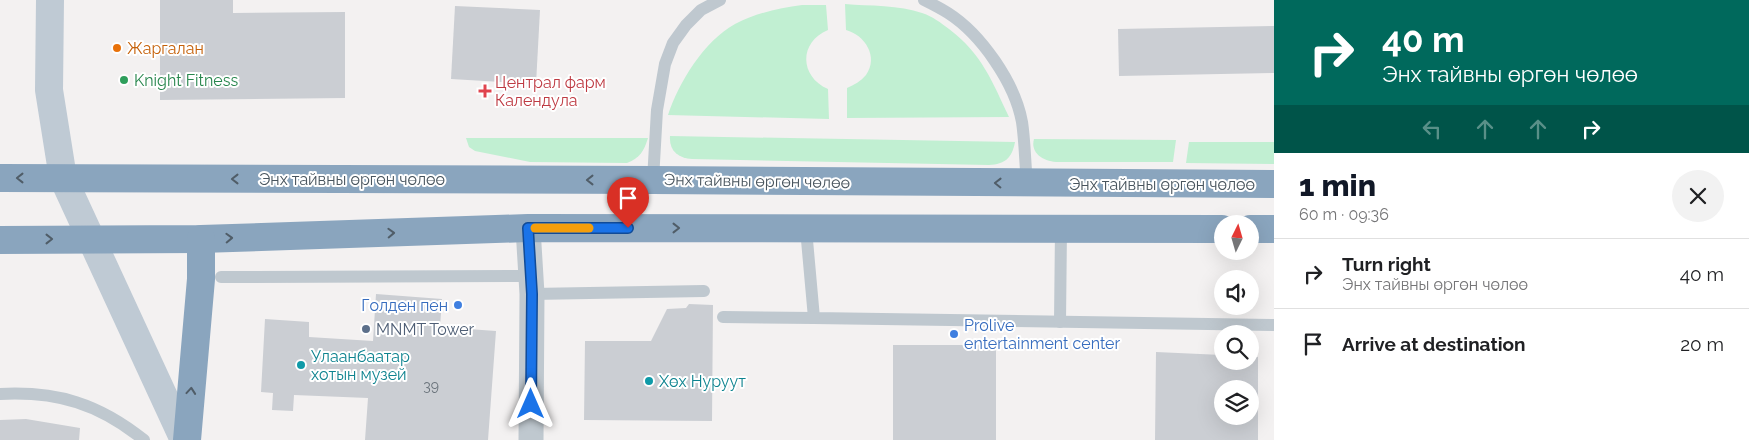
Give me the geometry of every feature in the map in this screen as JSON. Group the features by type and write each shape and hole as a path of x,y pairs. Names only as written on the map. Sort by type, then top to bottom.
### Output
{"highway":[{"name":"Энх тайвны өргөн чөлөө","path":"0,178 1274,184"},
{"path":"0,240 201,239 528,228 1214,229"},
{"path":"1259,229 1274,229"},
{"path":"186,440 201,279 201,239"}],"main road":[{"path":"50,0 49,90 63,178 186,440"}],"street":[{"path":"528,228 531,285 531,440"}],"lane":[{"path":"653,180 657,110 665,64 673,43 697,5 720,0"},
{"path":"924,0 949,14 970,31 989,54 1006,80 1017,105 1022,123 1027,183"},
{"path":"806,229 814,318"},
{"path":"1060,322 1061,229"},
{"path":"221,276 704,291"},
{"path":"723,317 1274,325"},
{"path":"0,394 26,393 56,396 84,404 130,429 144,440"}],"green space":[{"path":"845,4 904,8 926,14 940,22 960,38 978,58 1009,117 847,118 847,88 857,83 866,75 871,61 868,48 864,42 846,30"},
{"path":"802,5 826,5 828,30 818,35 812,42 806,59 812,76 818,83 828,89 829,119 668,115 679,89 694,63 724,31 743,20 759,14"},
{"path":"670,136 1015,142 1012,152 1007,159 1003,162 989,165 692,159 675,153 671,146"},
{"path":"466,138 648,138 641,154 627,163 530,162 475,151 469,147"},
{"path":"1034,139 1176,140 1173,162 1056,162 1042,158 1036,152 1033,144"},
{"path":"1189,142 1274,142 1274,164 1186,163"}],"building":[{"path":"160,0 233,0 233,13 345,12 345,98 160,100"},
{"path":"455,6 540,10 536,84 451,79"},
{"path":"1274,26 1274,73 1119,76 1118,29"},
{"path":"376,294 442,299 440,327 496,331 488,440 365,440 368,398 294,395 293,411 272,410 273,393 261,392 265,319 309,322 309,337 373,341"},
{"name":"Хөх Нуруут","path":"689,304 713,305 712,421 584,420 585,341 651,341 667,309 686,308"},
{"path":"893,345 996,345 996,440 893,440"},
{"path":"1156,352 1214,355 1214,370 1258,370 1258,380 1214,380 1214,425 1258,425 1258,440 1155,440"},
{"path":"26,419 80,428 79,440 0,440 0,420"}],"slow traffic":[{"path":"535,228 589,228"}],"place":[{"name":"Жаргалан","path":"117,48"},
{"name":"Knight Fitness","path":"124,80"},
{"name":"Централ фарм Календула","path":"485,91"},
{"name":"Голден пен","path":"458,305"},
{"name":"MNMT Tower","path":"366,329"},
{"name":"Prolive entertainment center","path":"954,334"},
{"name":"Улаанбаатар хотын музей","path":"301,365"},
{"name":"Хөх Нуруут","path":"649,381"}],"route":[{"path":"531,404 532,294 528,228 628,228"}]}
